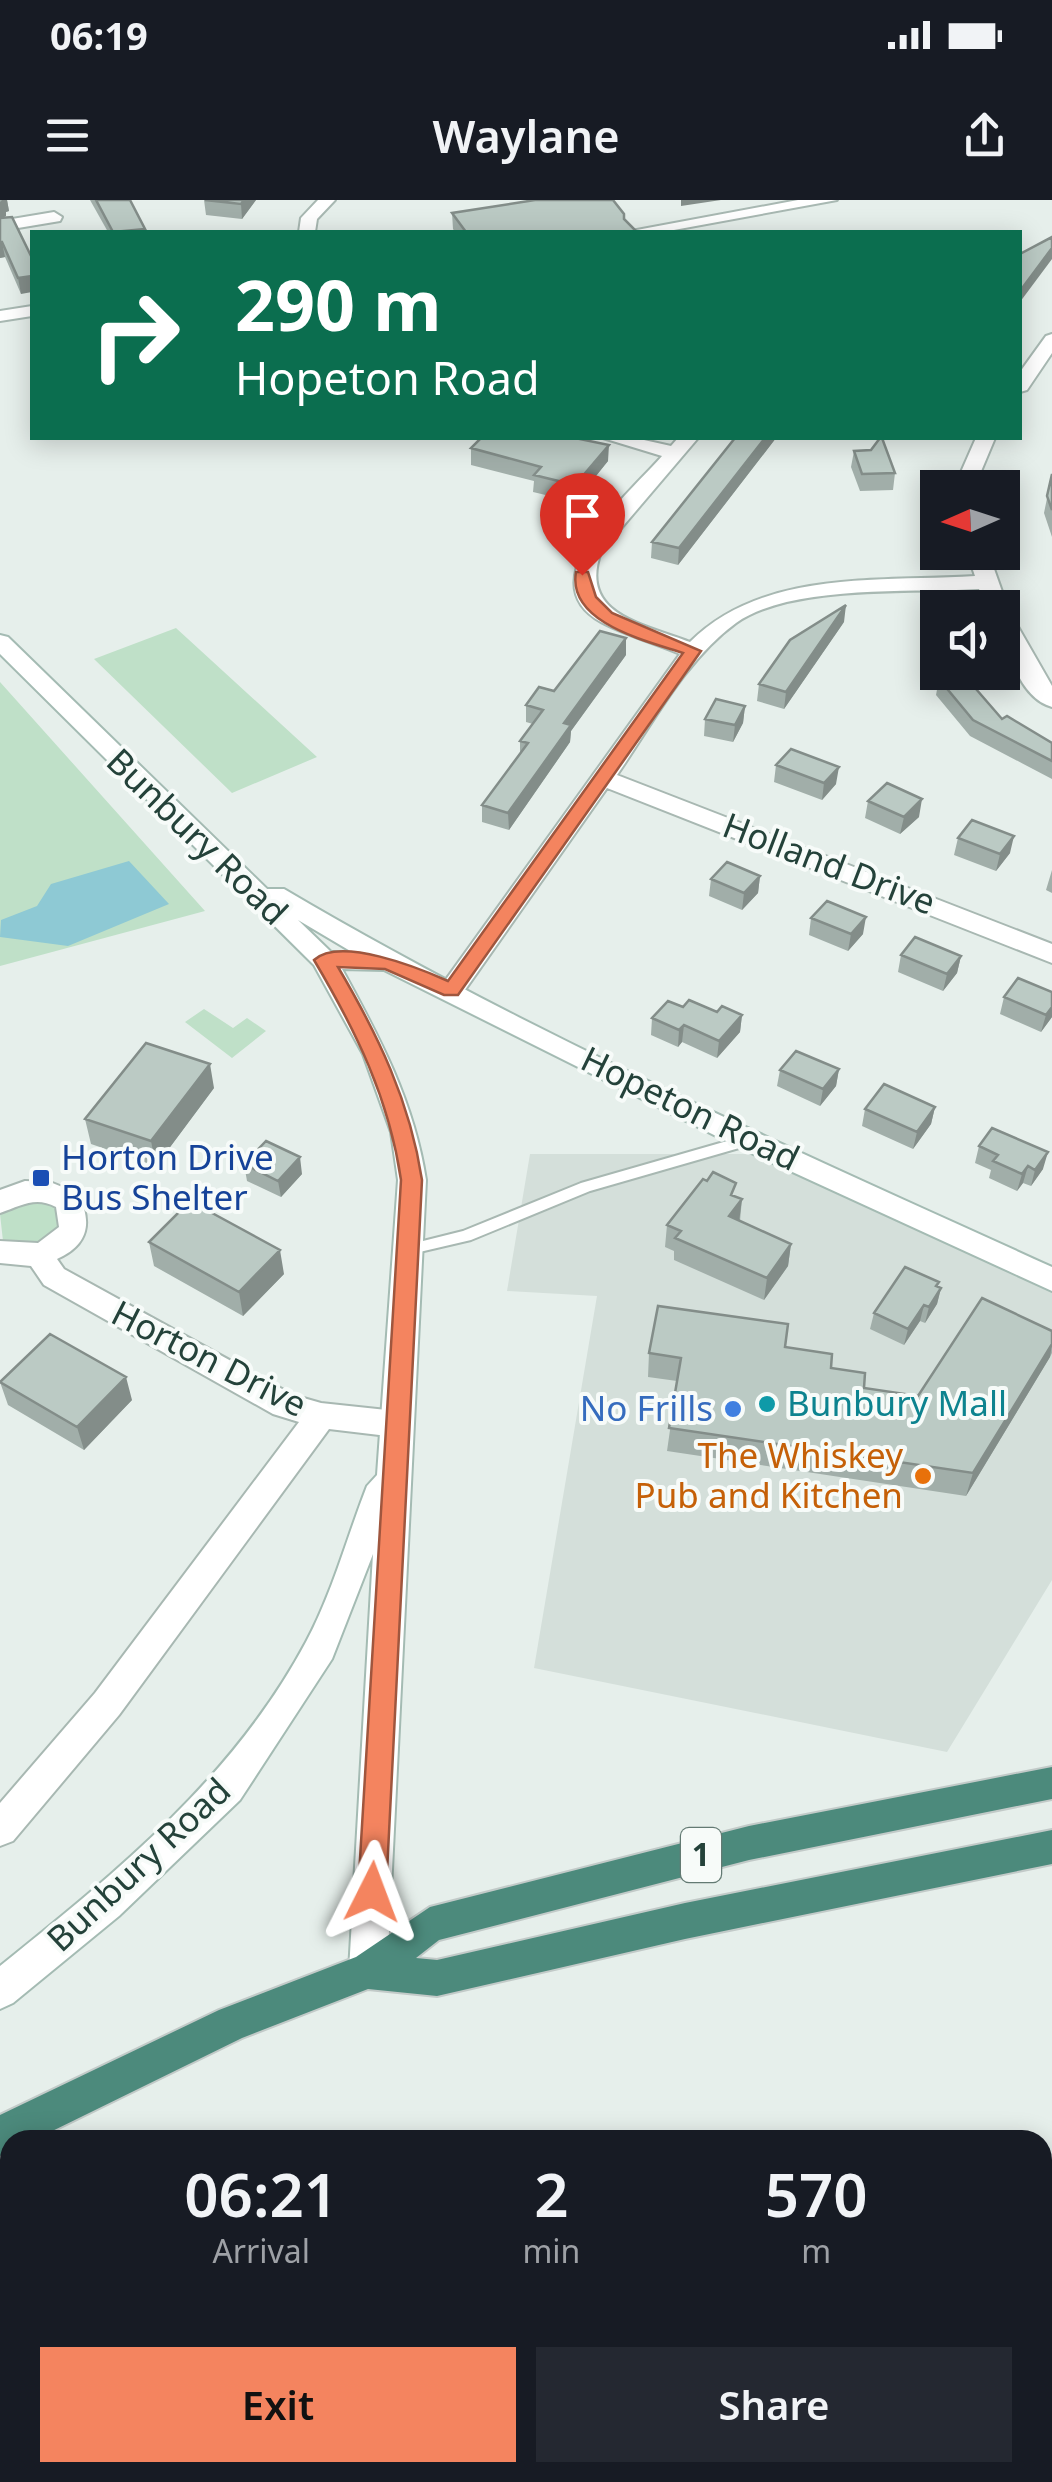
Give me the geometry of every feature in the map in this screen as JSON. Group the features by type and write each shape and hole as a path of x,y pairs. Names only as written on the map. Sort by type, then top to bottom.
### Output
{"highway":[{"name":"1","path":"12,2130 232,2023 368,1971 430,1924 750,1842 1052,1783"},
{"name":"1","path":"368,1971 437,1978 685,1920 1052,1847"}],"street":[{"path":"0,226 59,225 45,200"},
{"path":"307,230 309,218 327,200"},
{"path":"647,230 829,200"},
{"path":"0,316 30,311"},
{"path":"1022,383 1052,340"},
{"path":"632,440 681,445"},
{"path":"972,470 984,440"},
{"path":"681,445 591,551 582,575 588,598 606,616 634,632 693,651"},
{"path":"982,570 989,590"},
{"path":"451,990 693,651 746,608 792,597 986,582"},
{"name":"Bunbury Road","path":"0,642 324,960 376,1054 404,1132 412,1180 411,1249 396,1424 368,1971"},
{"path":"1020,653 1033,678 1052,700"},
{"name":"Holland Drive","path":"604,778 1052,954"},
{"path":"220,861 388,962"},
{"name":"Hopeton Road","path":"324,960 388,962 748,1140 1052,1280"},
{"path":"0,1202 20,1192 42,1190 56,1193 73,1209 73,1231 54,1250 24,1258 0,1252"},
{"name":"Horton Drive","path":"40,1256 54,1277 284,1405 321,1416 396,1424"},
{"path":"0,1830 107,1704 321,1416"},
{"name":"Bunbury Road","path":"0,1990 106,1904 228,1788 320,1648 394,1460"}],"lane":[{"path":"411,1249 466,1236 586,1187 748,1140"}],"shaded area":[{"path":"530,1154 769,1154 1052,1281 1052,1580 947,1752 534,1668 597,1296 507,1291"}],"green space":[{"path":"176,628 317,757 232,793 94,659"},
{"path":"0,682 205,911 0,966"},
{"path":"204,1009 233,1028 247,1018 266,1031 232,1058 185,1022"},
{"path":"42,1199 59,1209 61,1226 40,1245 3,1241 0,1214 5,1208"}],"water":[{"path":"129,861 169,904 68,946 0,937 1,920 37,906 51,884"}],"building":[{"path":"96,200 130,200 145,229 112,230"},
{"path":"205,200 244,200 241,204"},
{"path":"535,200 613,200 635,230 465,230 452,213"},
{"path":"12,217 30,254 30,276 18,278 0,242 0,218"},
{"path":"1052,237 1052,248 1022,288 1022,253"},
{"path":"479,440 585,440 609,445 575,485 534,475 541,467 471,448"},
{"path":"733,440 763,440 679,548 652,542"},
{"path":"883,440 895,473 862,474 854,451 871,450"},
{"path":"1052,474 1052,510 1047,496"},
{"path":"846,605 786,692 759,684 790,640"},
{"path":"600,631 626,638 564,723 571,725 508,813 482,805 528,743 520,741 543,710 526,705 539,687 554,691"},
{"path":"948,690 977,690 1002,719 1007,716 1052,743 1052,761 973,720"},
{"path":"716,699 745,706 735,725 705,719"},
{"path":"791,749 839,767 824,783 776,765"},
{"path":"887,783 922,799 904,817 868,801"},
{"path":"972,820 1014,836 1000,854 958,838"},
{"path":"727,862 760,876 744,893 711,879"},
{"path":"827,901 866,917 851,934 811,918"},
{"path":"915,937 961,956 947,974 901,955"},
{"path":"1018,978 1052,992 1052,1007 1046,1015 1004,997"},
{"path":"689,1000 717,1012 722,1006 742,1015 719,1041 684,1025 679,1030 652,1018 668,1001 683,1007"},
{"path":"146,1043 210,1064 151,1141 85,1119"},
{"path":"796,1051 839,1069 823,1089 780,1070"},
{"path":"884,1084 935,1107 917,1132 865,1109"},
{"path":"992,1128 1048,1152 1035,1170 1028,1166 1022,1174 993,1161 998,1155 979,1146"},
{"path":"266,1141 300,1157 278,1181 244,1164"},
{"path":"713,1172 736,1183 731,1195 742,1199 729,1216 791,1244 767,1278 675,1238 681,1231 667,1225"},
{"path":"190,1201 280,1250 239,1292 149,1242"},
{"path":"905,1267 939,1282 936,1286 941,1288 908,1329 874,1313"},
{"name":"Bunbury Mall","path":"982,1298 1052,1331 1052,1344 973,1473 669,1428 681,1358 649,1353 658,1306 788,1324 785,1347 832,1354 831,1368 865,1373 864,1388 918,1396"},
{"path":"50,1334 126,1377 77,1427 0,1382"}],"place":[{"name":"Horton Drive Bus Shelter","path":"41,1178"},
{"name":"Bunbury Mall","path":"767,1404"},
{"name":"No Frills","path":"733,1409"},
{"name":"The Whiskey Pub and Kitchen","path":"923,1476"}],"route":[{"path":"372,1892 412,1180 404,1132 388,1084 359,1020 324,960 357,958 388,962 451,990 693,651 634,632 606,616 588,598 582,575"}]}
